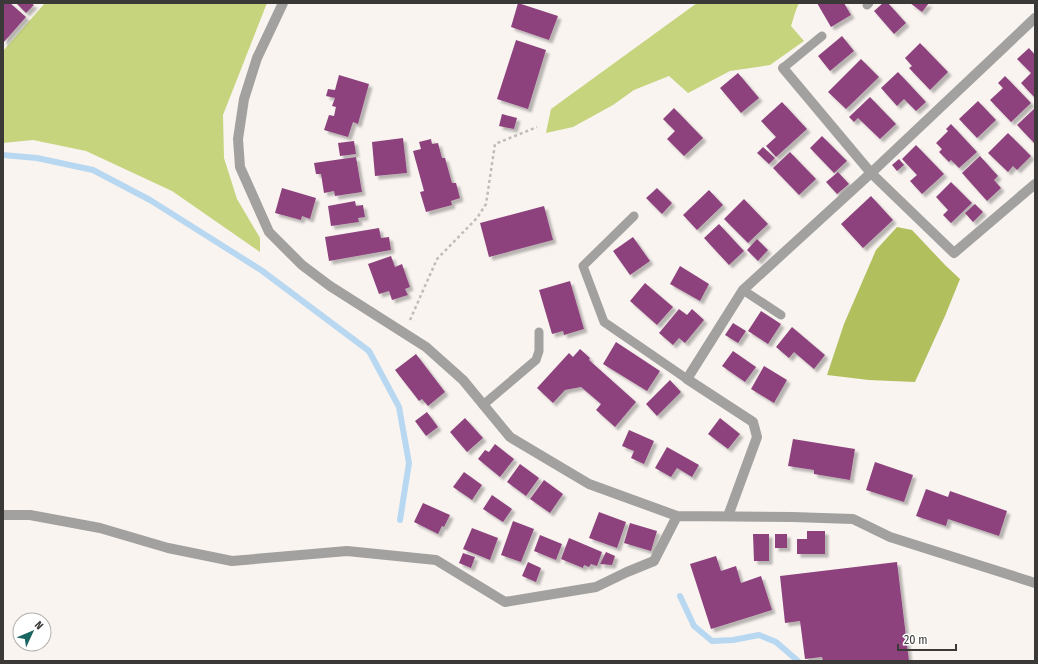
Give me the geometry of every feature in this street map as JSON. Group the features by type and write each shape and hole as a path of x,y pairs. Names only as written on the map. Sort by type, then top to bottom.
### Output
{"street":[{"path":"283,3 257,58 244,98 238,139 240,167 270,232 302,265 330,286 426,347 463,380 510,437 589,484 676,516 853,518 890,537 1035,583"},
{"path":"728,516 757,437 753,422 687,379 743,290 871,173 1035,18"},
{"path":"783,68 871,173 954,253 1035,184"},
{"path":"3,515 30,515 100,528 168,548 232,561 347,551 436,560 505,602 596,587 626,572 654,562 676,516"}],"lane":[{"path":"783,68 822,36"},
{"path":"634,216 583,266 604,322 687,379"},
{"path":"743,290 781,315"},
{"path":"483,405 536,360 539,351 539,332"}],"path":[{"path":"404,333 437,259 477,218 486,204 495,144 537,127"}],"green space":[{"path":"45,3 267,3 223,115 224,158 237,199 260,238 260,252 172,191 86,151 33,140 3,143 3,51"},
{"path":"697,3 799,3 791,26 804,41 770,65 730,71 688,93 669,76 634,90 613,105 573,127 546,133 551,109"},
{"path":"897,227 912,230 960,279 915,382 869,380 827,375 844,324 876,250"}],"building":[{"path":"3,3 10,3 26,17 3,43"},
{"path":"16,3 31,3 34,5 26,13"},
{"path":"518,3 558,16 549,40 511,27"},
{"path":"817,3 844,3 851,15 831,27"},
{"path":"883,3 888,3 906,23 894,34 874,11"},
{"path":"910,3 929,3 922,12"},
{"path":"842,36 854,51 830,71 818,56"},
{"path":"516,40 546,50 528,109 497,99"},
{"path":"920,43 948,72 930,90 909,68 912,66 905,58"},
{"path":"1029,48 1035,55 1035,98 1021,83 1031,73 1017,59"},
{"path":"861,59 879,77 846,109 828,92"},
{"path":"898,72 926,102 916,111 904,99 897,106 881,88"},
{"path":"738,73 759,98 741,113 720,88"},
{"path":"339,75 369,84 358,124 353,122 348,137 324,130 329,115 334,116 336,107 332,106 335,98 326,96 328,89 335,90"},
{"path":"1005,76 1031,103 1011,122 990,100 1003,88 998,83"},
{"path":"870,97 896,124 880,139 858,118 854,122 849,117"},
{"path":"978,101 996,120 977,138 959,119"},
{"path":"782,102 807,129 776,157 766,146 776,137 761,121"},
{"path":"674,108 703,138 684,156 667,139 675,131 663,119"},
{"path":"1035,108 1035,143 1034,143 1017,125"},
{"path":"502,114 517,118 514,129 499,126"},
{"path":"951,124 977,152 959,168 951,160 949,162 939,152 942,149 936,143 948,131 946,129"},
{"path":"1008,133 1031,156 1017,170 1013,166 1008,172 988,153"},
{"path":"822,136 847,161 834,173 810,148"},
{"path":"403,138 407,173 375,176 372,142"},
{"path":"431,139 432,144 438,143 442,158 445,158 452,183 456,183 460,198 451,201 452,205 426,212 420,192 424,191 413,151 421,149 419,142"},
{"path":"354,141 356,154 340,156 338,143"},
{"path":"916,145 944,174 922,194 910,181 917,175 902,159"},
{"path":"763,147 775,158 769,164 757,153"},
{"path":"790,152 816,179 799,195 773,168"},
{"path":"980,156 998,176 994,180 1001,188 987,201 962,173"},
{"path":"356,157 362,192 335,196 334,191 324,193 321,174 316,174 314,163"},
{"path":"899,159 904,165 897,171 892,165"},
{"path":"838,172 849,184 837,194 826,182"},
{"path":"951,182 972,203 951,223 943,215 948,210 936,197"},
{"path":"282,188 316,198 310,219 302,216 301,220 275,213"},
{"path":"657,188 672,203 662,214 646,198"},
{"path":"709,190 723,205 697,230 683,215"},
{"path":"871,196 893,220 863,248 841,224"},
{"path":"744,199 768,224 748,243 724,219"},
{"path":"355,201 356,206 363,205 365,217 358,218 359,222 331,226 328,206"},
{"path":"975,204 983,212 973,222 965,213"},
{"path":"544,206 553,240 489,257 480,223"},
{"path":"719,224 744,251 729,265 704,238"},
{"path":"379,228 381,238 389,237 391,250 329,261 325,237"},
{"path":"633,237 650,261 630,275 613,251"},
{"path":"757,239 768,250 758,261 747,250"},
{"path":"391,256 395,267 402,264 410,287 405,289 408,295 392,300 389,291 379,294 368,264"},
{"path":"680,266 709,284 700,301 670,284"},
{"path":"570,281 584,329 564,335 563,331 552,334 539,290"},
{"path":"645,283 673,307 657,325 630,301"},
{"path":"679,309 687,315 692,309 704,320 685,343 679,338 673,345 659,333"},
{"path":"761,311 781,324 768,344 748,331"},
{"path":"733,323 746,331 738,343 725,335"},
{"path":"792,327 825,355 814,369 794,352 789,358 776,347"},
{"path":"616,342 660,371 647,391 603,364"},
{"path":"580,349 590,358 589,360 636,402 615,427 596,410 601,404 581,387 565,390 553,403 537,388 569,353 573,357"},
{"path":"733,351 756,367 745,382 722,366"},
{"path":"416,354 445,392 428,406 422,399 419,401 395,370"},
{"path":"764,366 787,380 774,403 751,389"},
{"path":"670,380 681,392 657,416 646,404"},
{"path":"427,412 438,427 426,436 415,421"},
{"path":"465,418 483,438 467,452 450,432"},
{"path":"720,418 740,434 728,449 708,434"},
{"path":"629,430 654,441 644,464 631,458 634,451 622,446"},
{"path":"793,439 855,449 850,480 814,474 814,470 788,466"},
{"path":"495,444 514,459 500,477 478,459 485,450 489,452"},
{"path":"667,447 699,465 692,477 677,468 671,477 655,468"},
{"path":"875,462 913,475 904,502 866,490"},
{"path":"520,464 539,478 526,496 507,482"},
{"path":"464,472 482,485 472,500 453,487"},
{"path":"544,480 563,494 550,513 530,499"},
{"path":"926,489 948,497 950,491 1007,511 999,536 948,519 946,526 916,516"},
{"path":"492,495 512,509 503,522 483,509"},
{"path":"423,503 450,515 444,527 442,526 438,534 414,522"},
{"path":"599,512 626,522 617,548 589,538"},
{"path":"513,521 534,529 521,562 501,555"},
{"path":"630,523 657,531 651,551 624,543"},
{"path":"472,528 498,538 490,560 463,549"},
{"path":"807,531 825,531 825,554 797,554 797,539 807,539"},
{"path":"753,534 769,534 769,561 754,561"},
{"path":"775,534 787,534 787,548 775,548"},
{"path":"540,535 562,544 556,560 534,551"},
{"path":"569,538 602,552 597,566 591,564 589,567 584,565 583,568 561,559"},
{"path":"606,552 615,556 612,565 600,564"},
{"path":"463,553 475,557 471,568 459,563"},
{"path":"716,556 721,571 736,566 741,583 761,576 772,610 711,629 690,564"},
{"path":"528,562 541,568 536,582 522,576"},
{"path":"897,562 909,661 823,661 822,657 805,659 800,621 785,623 780,576"}],"waterway":[{"path":"3,155 37,158 93,170 150,200 261,270 369,351 399,407 409,463 400,520"},
{"path":"680,596 694,626 712,641 733,640 759,635 776,642 798,661"}]}
